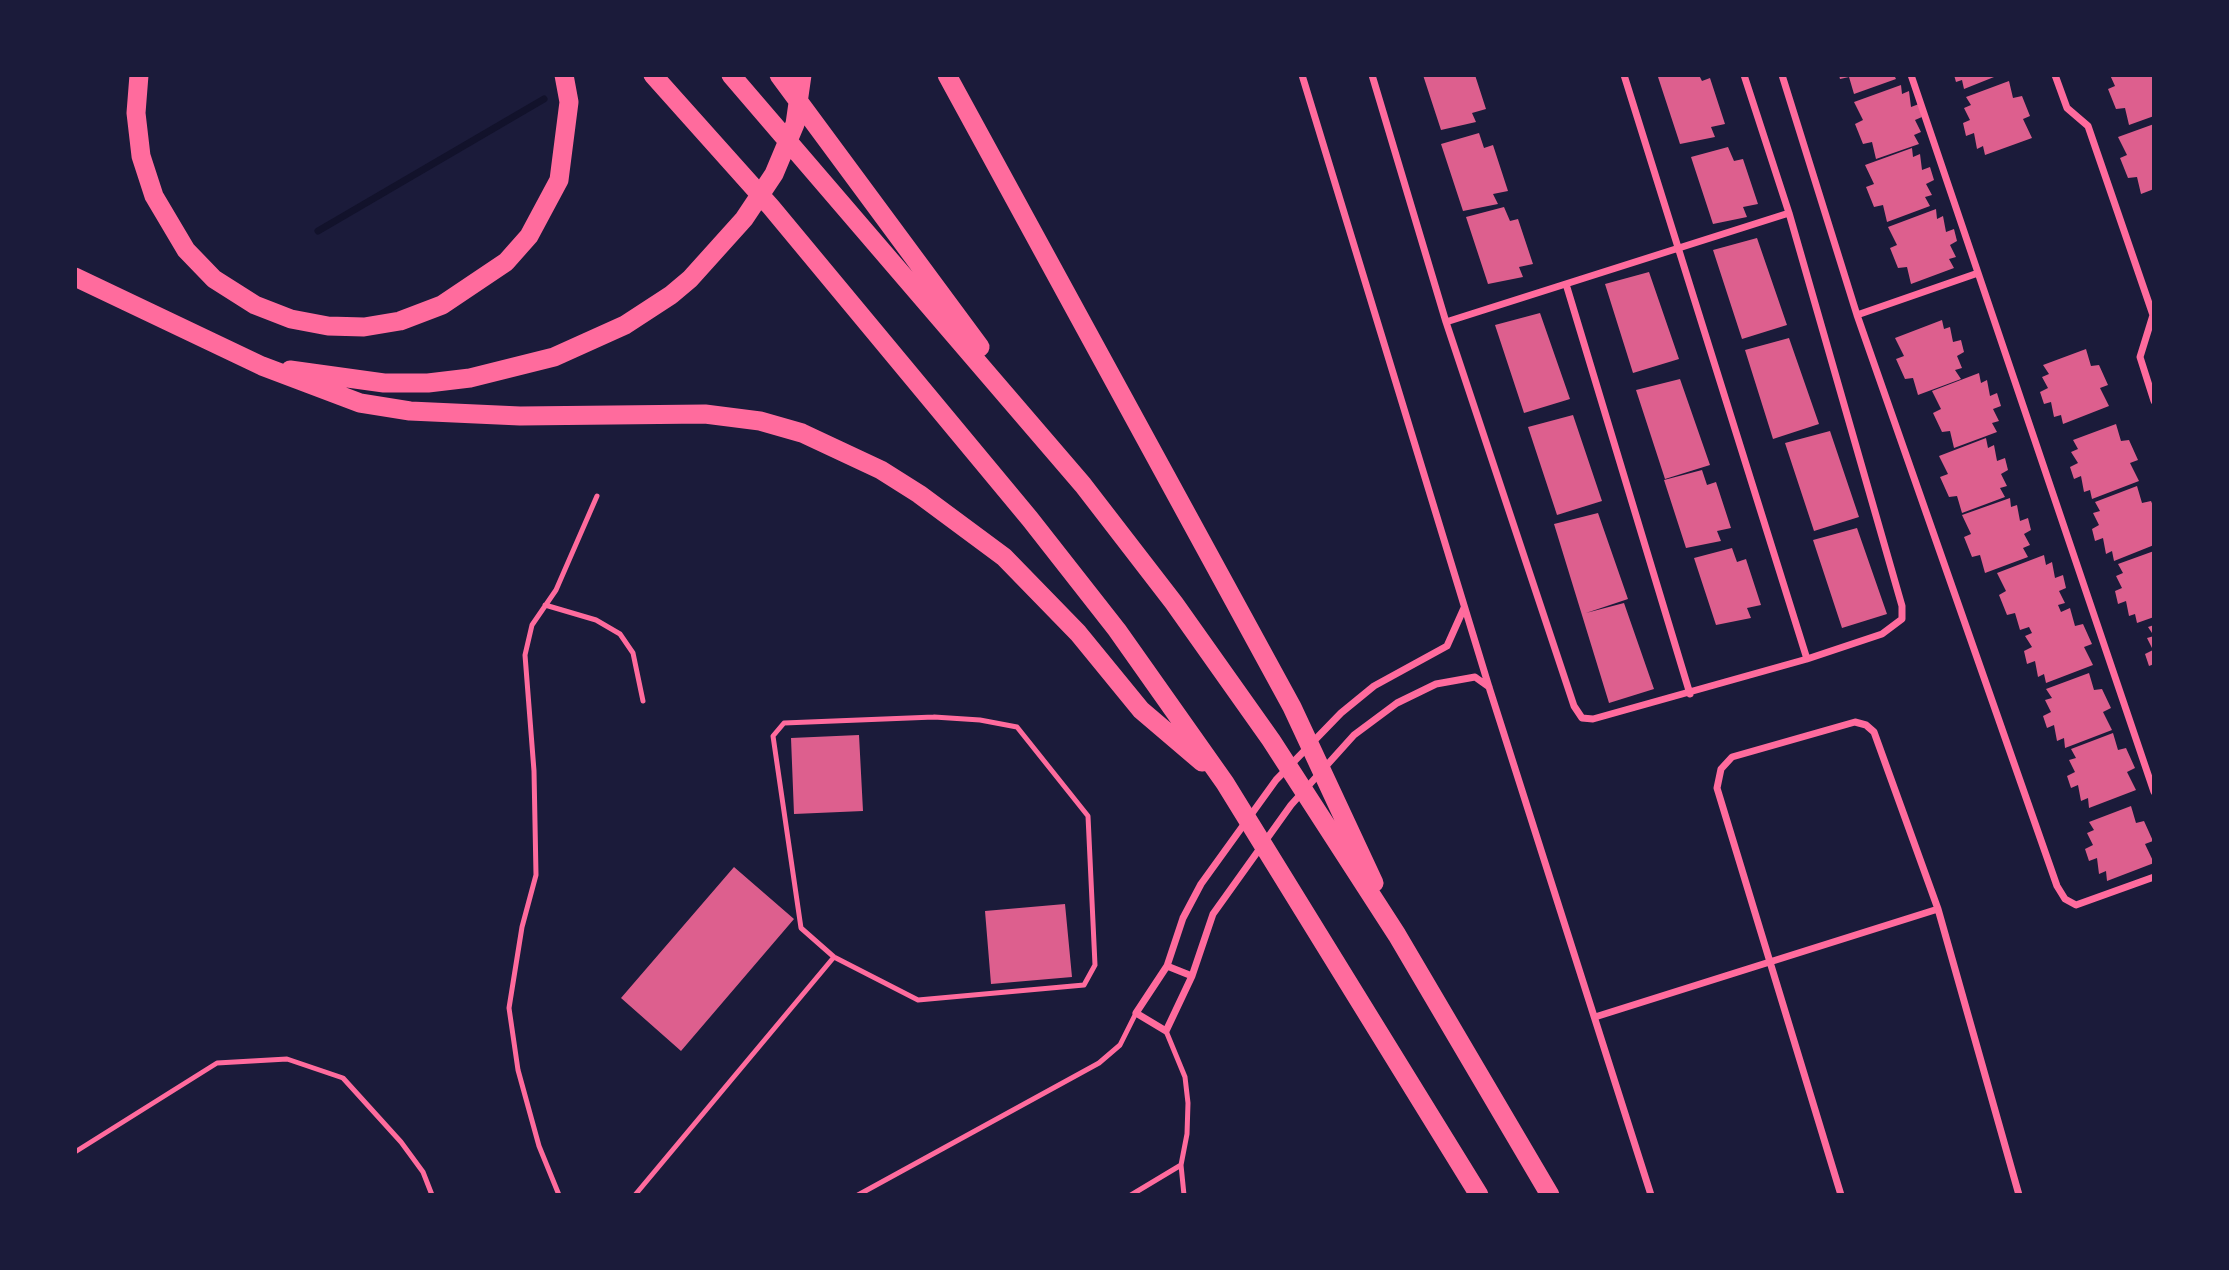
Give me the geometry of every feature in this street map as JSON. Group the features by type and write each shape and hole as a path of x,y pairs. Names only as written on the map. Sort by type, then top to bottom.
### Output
{"highway":[{"path":"139,75 136,113 141,156 154,196 186,250 214,279 255,305 291,319 328,326 364,327 400,321 443,305 506,262 529,236 559,180 569,102 564,75"},
{"path":"653,75 771,207 1093,599 1225,783 1479,1195"},
{"path":"731,75 1083,485"},
{"path":"779,75 1083,485 1174,603 1271,740 1397,935 1550,1195"},
{"path":"262,366 356,380 428,383 517,368 554,357 616,330 671,295 710,260 744,219 774,174 795,124 802,75"},
{"path":"947,75 1292,707 1335,794 1397,935"},
{"path":"75,277 262,366 360,403 411,411 520,416 705,414 760,422 802,433 881,470 919,494 1004,557 1078,633 1141,710 1225,783"}],"street":[{"path":"1303,75 1489,687 1651,1195"},
{"path":"1372,75 1446,322 1578,713 1582,718 1594,719 1807,659 1882,634 1902,620 1902,606 1789,213 1744,75"},
{"path":"1624,75 1807,659"},
{"path":"1782,75 1857,315 2057,886 2065,899 2076,905 2154,877"},
{"path":"1911,75 2154,792"},
{"path":"2054,75 2067,108 2088,125 2153,315 2140,357 2154,401"},
{"path":"1446,322 1789,213"},
{"path":"1857,315 1978,273"},
{"path":"1566,284 1690,694"},
{"path":"1465,607 1447,646 1374,686 1341,713 1276,780 1201,884 1183,918 1167,966 1136,1013 1166,1031 1192,976 1213,914 1291,805 1354,735 1397,703 1436,684 1475,677 1489,687"},
{"path":"1842,1195 1717,789 1721,769 1732,757 1855,722 1866,724 1874,732 1938,909 2019,1195"},
{"path":"1595,1017 1938,909"},
{"path":"1167,966 1192,976"}],"lane":[{"path":"559,1195 539,1146 518,1070 509,1008 522,927 536,874 534,771 525,655 532,625 556,590 597,496"},
{"path":"545,605 596,620 620,634 633,653 643,701"},
{"path":"934,716 1017,727 1088,816 1095,965 1084,985 918,1000 835,957 801,928 773,736 784,723 934,716"},
{"path":"635,1195 835,957"},
{"path":"858,1195 1099,1063 1120,1045 1136,1013"},
{"path":"1166,1031 1185,1077 1188,1103 1187,1134 1181,1165 1184,1195"},
{"path":"75,1152 217,1063 288,1059 343,1078 401,1142 423,1172 432,1195"},
{"path":"1131,1195 1181,1165"}],"building":[{"path":"1423,75 1475,75 1486,109 1472,113 1476,122 1441,130"},
{"path":"1699,75 1702,81 1710,78 1725,124 1711,127 1715,137 1680,144 1658,77"},
{"path":"1839,75 1894,75 1896,79 1854,94 1849,77 1840,79"},
{"path":"1954,75 1999,75 1964,89 1962,80 1956,82"},
{"path":"2110,75 2154,75 2154,116 2129,125 2125,108 2116,109 2108,89 2115,86"},
{"path":"2009,81 2013,98 2022,96 2030,116 2023,119 2032,138 1985,155 1983,146 1977,149 1974,133 1966,136 1963,123 1970,120 1964,108 1971,105 1966,97"},
{"path":"1901,85 1902,94 1909,91 1911,107 1919,104 1922,117 1915,120 1921,132 1914,135 1919,144 1876,159 1872,142 1863,144 1855,124 1863,120 1854,102"},
{"path":"2154,124 2154,189 2141,194 2137,177 2128,178 2120,158 2127,155 2118,137"},
{"path":"1479,133 1484,148 1493,145 1508,191 1493,194 1498,204 1463,211 1441,144"},
{"path":"1728,147 1734,161 1743,159 1758,204 1743,207 1747,217 1713,224 1691,157"},
{"path":"1912,148 1913,157 1920,154 1922,170 1930,167 1934,180 1926,184 1932,195 1925,197 1930,206 1887,222 1883,205 1874,207 1866,187 1874,184 1865,165"},
{"path":"1504,207 1510,221 1518,219 1533,264 1519,267 1523,277 1488,284 1466,217"},
{"path":"1936,209 1937,219 1943,216 1946,232 1954,229 1957,241 1950,245 1956,257 1949,259 1954,268 1911,284 1907,267 1898,268 1890,248 1897,245 1888,227"},
{"path":"1757,238 1787,325 1742,339 1713,250"},
{"path":"1649,272 1679,359 1633,373 1605,284"},
{"path":"1540,313 1570,399 1524,413 1495,325"},
{"path":"1942,320 1944,329 1950,327 1953,342 1961,340 1964,352 1957,356 1962,368 1955,370 1961,379 1918,395 1913,378 1905,379 1896,359 1904,356 1895,338"},
{"path":"1789,338 1819,424 1773,439 1745,350"},
{"path":"2086,349 2091,366 2099,365 2108,385 2100,388 2109,406 2063,424 2061,415 2054,417 2051,402 2044,404 2040,392 2048,388 2042,377 2049,374 2043,365"},
{"path":"1979,373 1981,383 1987,380 1990,396 1997,393 2001,406 1993,409 1999,421 1992,423 1997,432 1954,448 1950,431 1942,432 1933,413 1941,409 1932,391"},
{"path":"1680,379 1710,465 1665,479 1636,390"},
{"path":"1573,415 1602,501 1557,515 1528,427"},
{"path":"2116,424 2121,441 2129,440 2138,460 2130,463 2139,481 2092,499 2090,490 2084,492 2081,476 2074,479 2070,467 2078,463 2071,452 2078,449 2073,440"},
{"path":"1830,431 1859,517 1814,531 1785,443"},
{"path":"1986,438 1988,448 1994,445 1997,461 2005,458 2008,470 2001,474 2007,486 2000,488 2005,497 1962,513 1957,496 1949,497 1940,477 1948,474 1939,456"},
{"path":"1702,470 1707,485 1716,482 1731,528 1717,531 1721,541 1686,548 1664,480"},
{"path":"2137,486 2142,503 2151,501 2154,508 2154,545 2114,561 2112,551 2106,554 2103,538 2095,541 2092,529 2099,525 2093,513 2100,511 2095,502"},
{"path":"2010,498 2011,507 2017,505 2020,521 2028,518 2031,530 2024,534 2030,545 2023,548 2028,557 1985,573 1980,555 1972,557 1964,537 1971,534 1962,515"},
{"path":"1598,513 1628,599 1586,613 1624,603 1654,689 1609,703 1554,524"},
{"path":"1857,528 1887,614 1842,628 1813,540"},
{"path":"1732,548 1737,562 1746,559 1761,605 1747,608 1751,618 1716,625 1694,558"},
{"path":"2154,551 2154,617 2137,623 2135,614 2129,616 2126,601 2118,604 2115,591 2122,588 2116,576 2123,573 2118,564"},
{"path":"2044,555 2046,565 2052,562 2055,578 2063,575 2066,588 2059,591 2065,603 2058,605 2061,612 2070,608 2075,626 2083,624 2092,644 2084,647 2093,665 2046,683 2044,674 2038,677 2035,661 2027,664 2024,651 2032,647 2025,636 2032,633 2029,627 2020,630 2015,613 2007,615 1999,595 2006,591 1997,573"},
{"path":"2154,625 2154,636 2148,627"},
{"path":"2154,636 2154,664 2149,666 2145,654 2153,650 2147,638"},
{"path":"2089,673 2094,690 2102,689 2111,708 2103,712 2112,730 2065,748 2064,738 2057,741 2054,725 2047,728 2043,716 2051,712 2045,700 2052,698 2046,689"},
{"path":"2113,733 2118,750 2126,748 2135,768 2127,772 2136,790 2089,808 2088,798 2081,801 2078,785 2071,788 2067,776 2075,772 2069,760 2076,758 2071,749"},
{"path":"859,735 863,811 794,814 791,738"},
{"path":"2131,806 2136,823 2144,821 2153,841 2145,844 2154,863 2107,881 2106,871 2099,874 2097,858 2089,861 2085,849 2093,845 2087,833 2094,830 2089,822"},
{"path":"734,867 794,919 681,1051 621,998"},
{"path":"1065,904 1072,977 991,984 985,911"}],"waterway":[{"path":"318,231 544,99"}]}
